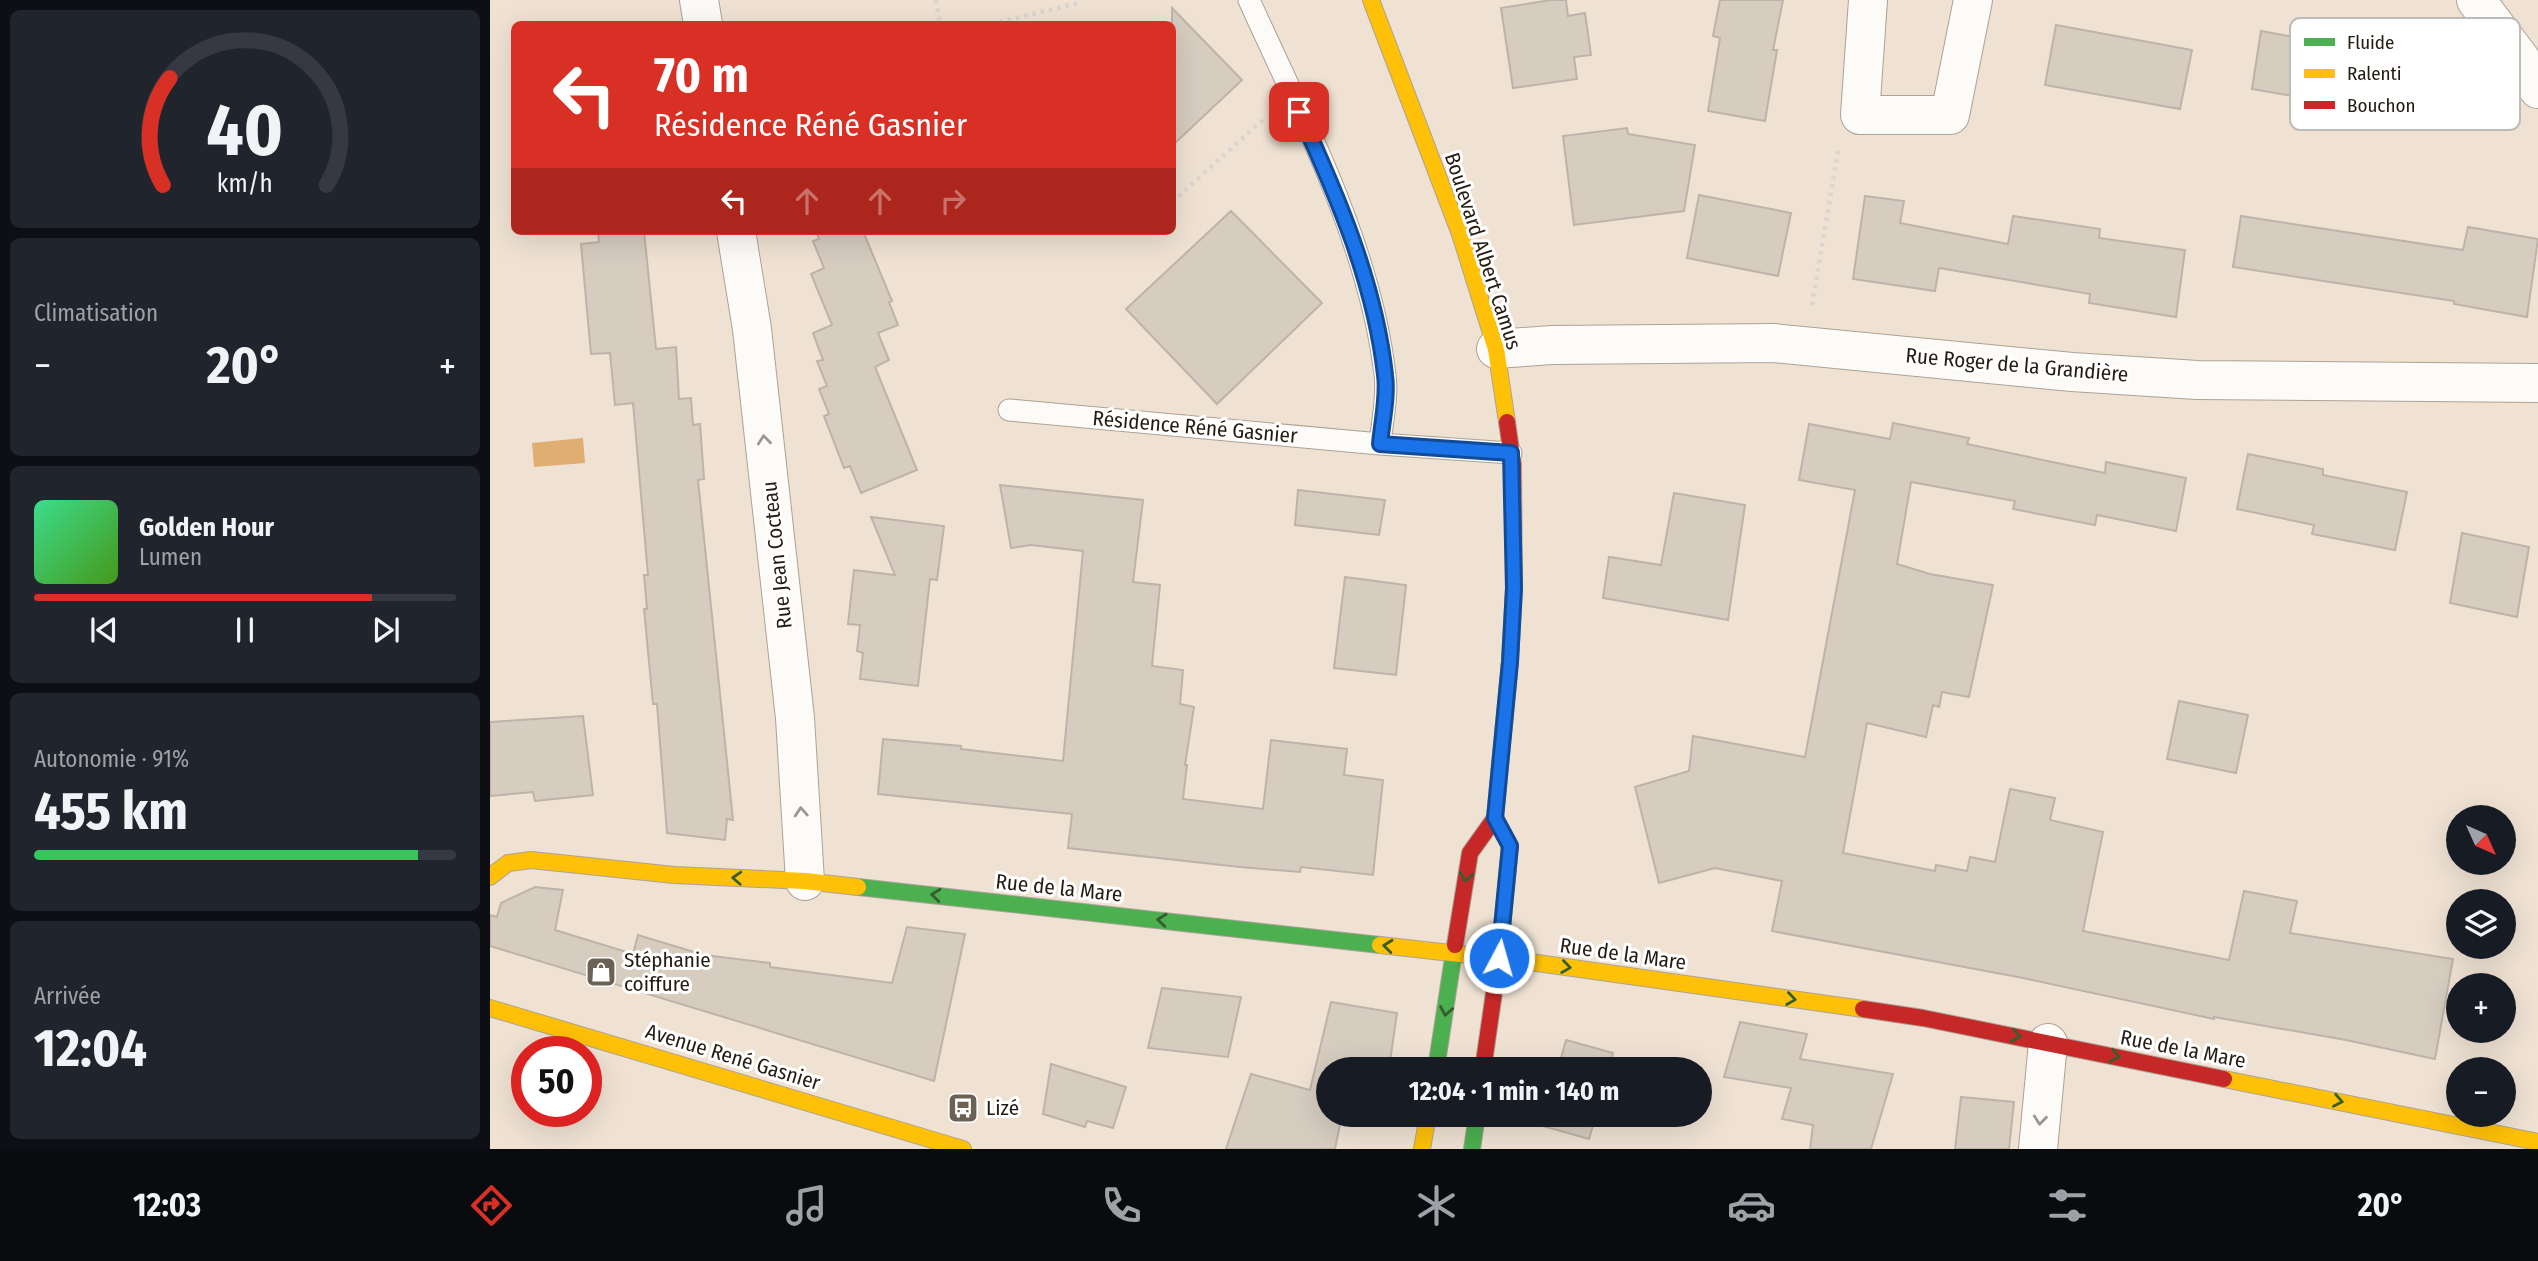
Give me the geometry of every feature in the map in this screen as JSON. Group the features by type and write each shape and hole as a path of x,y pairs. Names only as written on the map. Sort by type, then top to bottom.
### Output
{"street":[{"path":"699,0 702,21"},
{"name":"Boulevard Albert Camus","path":"1371,0 1460,234 1496,349 1511,453 1514,588 1510,662 1495,818"},
{"path":"1868,0 1860,115 1950,115 1973,0"},
{"path":"2476,0 2490,18"},
{"path":"2520,59 2538,89"},
{"name":"Rue Jean Cocteau","path":"737,235 752,329 795,718 805,881"},
{"name":"Rue Roger de la Grandière","path":"1496,349 1552,345 1773,343 2072,372 2197,380 2538,383"},
{"path":"1438,1057 1470,853 1495,818 1510,846 1499,958 1485,1057"},
{"name":"Rue de la Mare","path":"493,866 531,860 674,875 805,881 1499,958 1923,1018 2538,1142"},
{"name":"Avenue René Gasnier","path":"490,1008 963,1149"},
{"path":"2038,1149 2048,1043"},
{"path":"1422,1149 1426,1127"},
{"path":"1472,1149 1475,1127"}],"lane":[{"path":"1249,0 1329,179 1369,295 1386,377 1380,444"},
{"name":"Résidence Réné Gasnier","path":"1009,410 1380,444 1511,453"}],"path":[{"path":"936,0 940,21"},
{"path":"1004,21 1051,11 1081,0"},
{"path":"1176,198 1273,111"},
{"path":"1810,316 1840,143"}],"shaded area":[{"path":"583,438 585,463 534,467 532,443"}],"building":[{"path":"1566,0 1568,16 1585,13 1591,55 1574,57 1577,79 1513,88 1501,8"},
{"path":"1720,0 1783,0 1773,50 1777,50 1765,121 1708,111 1720,38 1713,36"},
{"path":"1172,8 1242,80 1176,142 1176,21 1172,21"},
{"path":"2056,25 2192,50 2180,109 2045,85"},
{"path":"2261,31 2290,36 2290,96 2252,89"},
{"path":"1627,128 1628,134 1695,145 1684,211 1574,225 1563,136"},
{"path":"1699,195 1791,213 1778,276 1687,258"},
{"path":"1865,196 1904,201 1900,223 2008,244 2013,216 2100,229 2099,238 2185,250 2176,317 2089,303 2090,294 1939,268 1935,291 1853,279"},
{"path":"1231,211 1322,303 1217,404 1126,309"},
{"path":"2241,216 2463,250 2468,227 2538,239 2527,317 2454,304 2454,301 2233,267"},
{"path":"598,235 644,235 656,349 676,347 679,399 691,398 693,425 700,424 704,479 698,480 733,820 727,819 725,840 667,833 657,704 653,704 644,609 647,609 644,575 648,575 633,403 615,405 610,353 591,354 581,244 599,242"},
{"path":"818,235 865,235 892,301 889,302 898,325 878,333 889,360 875,367 917,470 861,493 850,466 844,468 824,416 829,414 819,389 827,386 817,361 823,360 813,333 832,325 811,274 824,268 813,241 819,239"},
{"path":"1893,423 1969,438 1967,444 2105,473 2106,462 2186,478 2176,531 2097,515 2095,525 2013,509 2015,501 1911,482 1897,564 1930,574 1993,585 1969,697 1942,692 1939,707 1933,705 1926,737 1867,723 1843,853 1935,871 1936,865 1967,871 1970,857 1995,862 2010,789 2055,798 2050,820 2103,832 2083,931 2229,960 2244,891 2297,901 2290,933 2453,959 2450,973 2446,973 2446,998 2435,1059 2346,1040 2214,1019 2018,977 1772,931 1782,881 1715,868 1659,883 1635,787 1689,771 1693,736 1805,757 1855,490 1799,480 1809,424 1890,439"},
{"path":"2248,454 2323,469 2323,475 2407,492 2395,550 2312,534 2314,525 2237,509"},
{"path":"1000,485 1143,500 1133,582 1160,585 1152,666 1183,670 1180,704 1194,707 1183,799 1263,809 1271,740 1347,749 1344,775 1383,780 1373,875 1301,867 1300,872 1240,867 1068,848 1072,814 878,794 883,739 961,746 961,749 1063,761 1083,551 1031,545 1011,548"},
{"path":"1298,490 1385,500 1379,535 1295,525"},
{"path":"1674,493 1745,505 1728,620 1603,598 1609,557 1661,565"},
{"path":"871,517 944,526 937,580 930,579 918,686 860,679 863,653 857,651 860,625 848,624 854,570 895,575"},
{"path":"2462,533 2529,547 2517,617 2450,603"},
{"path":"1345,577 1406,585 1396,675 1334,668"},
{"path":"2179,701 2248,715 2236,773 2167,759"},
{"path":"583,716 593,795 535,801 533,792 490,796 490,722"},
{"path":"535,887 563,890 555,930 633,954 638,935 704,955 770,963 770,967 892,983 907,927 965,934 934,1081 490,946 490,915 497,917 501,903"},
{"path":"1162,988 1241,997 1228,1057 1148,1048"},
{"path":"1331,1002 1397,1013 1391,1057 1318,1057"},
{"path":"1740,1022 1807,1034 1800,1059 1893,1074 1871,1149 1810,1149 1813,1125 1782,1119 1791,1088 1724,1077"},
{"path":"1566,1040 1613,1053 1612,1057 1561,1057"},
{"path":"1051,1064 1126,1087 1113,1128 1087,1121 1085,1127 1043,1114"},
{"path":"1316,1065 1316,1127 1340,1127 1335,1149 1226,1149 1251,1074 1310,1090"},
{"path":"1961,1097 2014,1102 2009,1149 1955,1149"},
{"path":"1547,1127 1592,1127 1589,1139"}],"traffic: fast":[{"path":"858,887 1380,945"},
{"path":"1438,1057 1455,945"},
{"path":"1472,1149 1475,1127"}],"traffic: slow":[{"path":"1371,0 1460,234 1496,349 1507,422"},
{"path":"490,877 508,863 531,860 674,875 805,881 858,887"},
{"path":"1380,945 1530,962 1863,1009"},
{"path":"490,1008 963,1149"},
{"path":"2224,1079 2538,1142"},
{"path":"1422,1149 1426,1127"}],"traffic: jam":[{"path":"1455,945 1470,853 1495,818 1514,588 1513,464 1507,422"},
{"path":"1485,1057 1499,958 1510,846 1495,818"},
{"path":"1863,1009 1923,1018 2224,1079"}],"place":[{"name":"Stéphanie coiffure","path":"601,972"},
{"name":"Lizé","path":"963,1108"}],"route":[{"path":"1299,112 1329,179 1369,295 1386,377 1380,444 1511,453 1514,588 1510,662 1495,818 1510,846 1499,958"}]}
